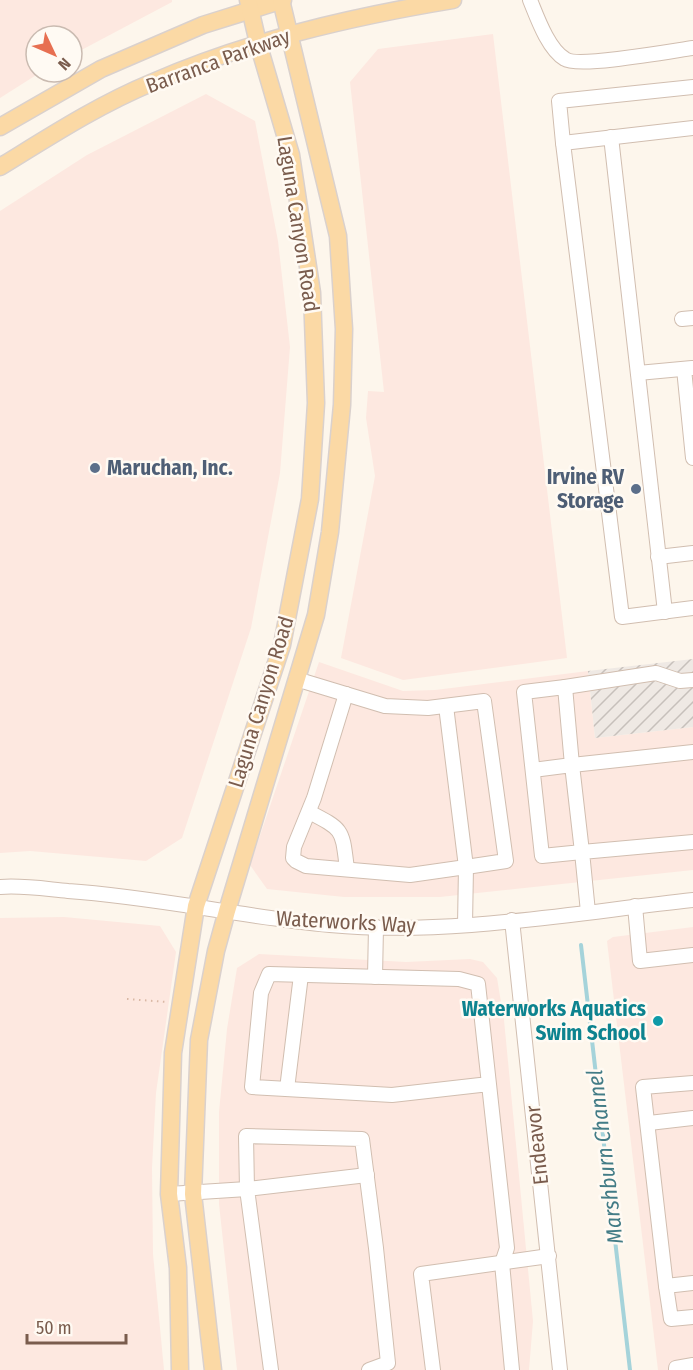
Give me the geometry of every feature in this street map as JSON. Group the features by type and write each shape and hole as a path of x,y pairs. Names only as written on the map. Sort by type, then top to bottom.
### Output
{"main road":[{"name":"Barranca Parkway","path":"0,127 101,69 248,5 282,0"},
{"name":"Laguna Canyon Road","path":"213,1370 193,1194 199,1040 216,951 227,911 316,615 330,532 342,405 344,329 338,236 282,0"},
{"name":"Barranca Parkway","path":"0,167 54,134 126,95 151,83 258,43 383,11 453,0"},
{"name":"Laguna Canyon Road","path":"180,1370 178,1268 169,1194 173,1053 196,906 282,645 310,499 316,403 312,293 291,155 248,5"}],"street":[{"path":"530,0 556,52 570,62 693,48"},
{"path":"693,87 559,101 622,617 693,608"},
{"path":"563,143 693,128"},
{"path":"611,137 665,612"},
{"path":"638,373 688,369 693,458"},
{"path":"658,557 693,553"},
{"path":"693,680 680,681 656,673 524,692 542,856 693,842"},
{"path":"296,679 346,694 385,706 428,708 484,701 506,861 410,875 306,866 293,858 294,847 309,812 346,694"},
{"path":"565,687 588,912"},
{"path":"446,706 466,867 465,925"},
{"path":"533,770 693,752"},
{"path":"309,812 335,826 343,838 347,868"},
{"name":"Waterworks Way","path":"0,887 115,894 251,916 320,924 412,928 465,925 693,900"},
{"path":"635,906 640,961 693,954"},
{"name":"Endeavor","path":"512,920 560,1370"},
{"path":"375,977 376,927"},
{"path":"489,1084 392,1095 252,1087 261,993 269,974 459,980 478,984 489,1084 507,1248 502,1263 512,1370"},
{"path":"287,1089 301,975"},
{"path":"693,1083 643,1087 670,1319 693,1317"},
{"path":"649,1123 693,1118"},
{"path":"271,1370 247,1189 246,1136 362,1139 388,1364 369,1370"},
{"path":"169,1194 247,1189 366,1175"},
{"path":"433,1370 420,1274 549,1256"},
{"path":"666,1286 693,1283"},
{"path":"676,1370 675,1368 693,1365"}],"path":[{"path":"127,999 181,1004"}],"shaded area":[{"path":"0,0 172,0 84,49 84,24 24,24 24,83 0,98"},
{"path":"493,34 567,658 403,680 341,658 375,476 366,418 368,391 384,392 350,82 378,49"},
{"path":"206,94 255,121 278,241 290,347 280,473 251,628 182,838 146,861 30,851 0,853 0,211 87,155"},
{"path":"693,659 693,727 595,738 588,671"},
{"path":"319,662 403,691 435,690 588,671 595,738 693,727 693,870 440,897 344,897 267,889 250,865"},
{"path":"64,917 160,926 176,952 156,1093 152,1168 153,1254 164,1370 0,1370 0,918"},
{"path":"693,927 693,1370 658,1370 607,941 613,937"},
{"path":"259,954 406,962 470,959 483,962 497,978 504,1020 533,1321 529,1370 237,1370 219,1204 219,1112 227,1029 237,968"}],"waterway":[{"name":"Marshburn Channel","path":"581,945 630,1370"}],"place":[{"name":"Maruchan, Inc.","path":"95,468"},
{"name":"Irvine RV Storage","path":"636,489"},
{"name":"Waterworks Aquatics Swim School","path":"658,1021"}]}
